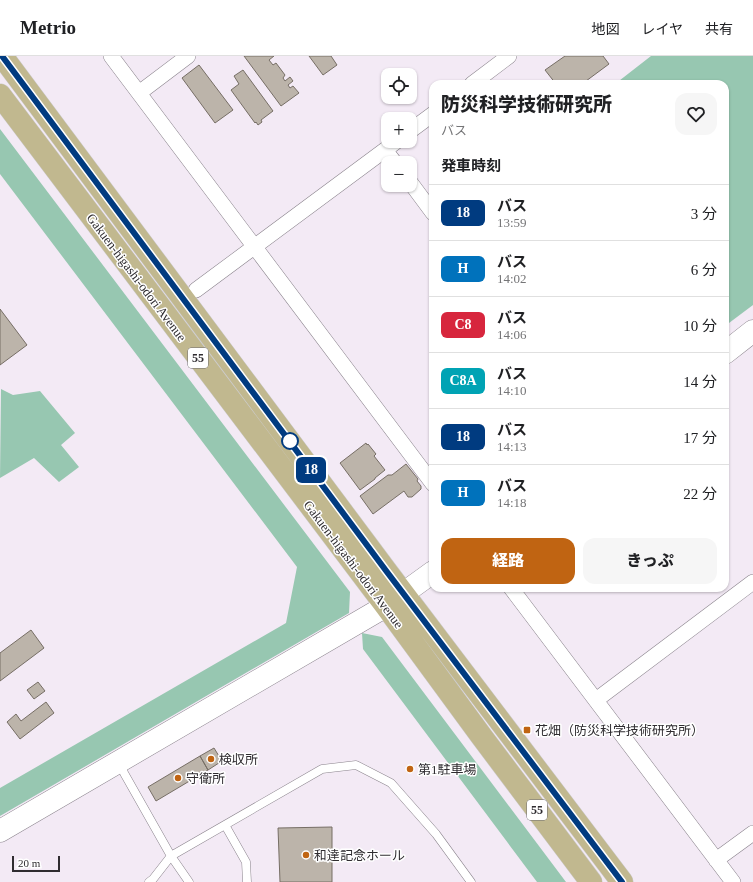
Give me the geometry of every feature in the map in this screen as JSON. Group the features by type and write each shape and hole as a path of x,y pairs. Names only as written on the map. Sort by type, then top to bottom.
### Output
{"main road":[{"name":"Gakuen-higashi-odori Avenue","path":"2,56 404,594 622,882"},
{"name":"Gakuen-higashi-odori Avenue","path":"0,95 386,606 591,882"}],"street":[{"path":"111,56 429,479"},
{"path":"139,93 188,56"},
{"path":"477,80 509,56"},
{"path":"417,126 429,117"},
{"path":"196,290 387,148"},
{"path":"417,191 429,208"},
{"path":"729,350 753,331"},
{"path":"0,831 386,606 429,575"},
{"path":"596,700 753,582"},
{"path":"515,592 733,882"},
{"path":"716,860 753,833"}],"lane":[{"path":"120,761 124,773 171,856 189,882"},
{"path":"149,882 153,880 171,856 322,769 356,765 391,783 436,834 471,882"},
{"path":"225,825 246,862 247,882"}],"green space":[{"path":"651,56 753,56 753,305 729,323 729,80 620,80"},
{"path":"0,129 350,592 349,613 0,816 0,788 286,623 297,567 0,174"},
{"path":"1,389 13,395 40,391 75,433 61,445 79,467 59,482 34,458 0,478"},
{"path":"362,633 382,637 566,882 537,882 363,649"}],"building":[{"path":"244,56 274,56 269,60 273,65 276,63 285,75 283,78 285,81 290,77 293,81 288,85 290,88 293,86 299,93 281,106"},
{"path":"309,56 331,56 337,65 323,75"},
{"path":"565,56 603,56 609,64 587,80 553,80 545,70"},
{"path":"199,65 233,110 215,123 182,78"},
{"path":"243,70 273,111 261,120 262,122 258,125 231,90 239,84 234,76"},
{"path":"0,309 27,345 0,365"},
{"path":"366,443 376,454 374,456 385,470 360,490 340,463"},
{"path":"406,464 418,479 417,481 421,486 421,489 412,497 408,497 404,491 373,514 360,496 388,475 392,475"},
{"path":"31,630 44,648 0,681 0,653"},
{"path":"38,682 45,691 34,699 27,690"},
{"path":"46,702 54,713 20,739 7,722 16,714 21,721"},
{"name":"検収所","path":"214,748 222,761 208,770 200,756"},
{"name":"守衛所","path":"200,756 208,770 156,801 148,787"},
{"name":"和達記念ホール","path":"332,827 332,882 280,882 278,828"}],"bus line":[{"name":"18","path":"2,56 387,572 622,882"}],"place":[{"name":"花畑（防災科学技術研究所）","path":"527,730"},
{"name":"検収所","path":"211,759"},
{"name":"第1駐車場","path":"410,769"},
{"name":"守衛所","path":"178,778"},
{"name":"和達記念ホール","path":"306,855"}]}
